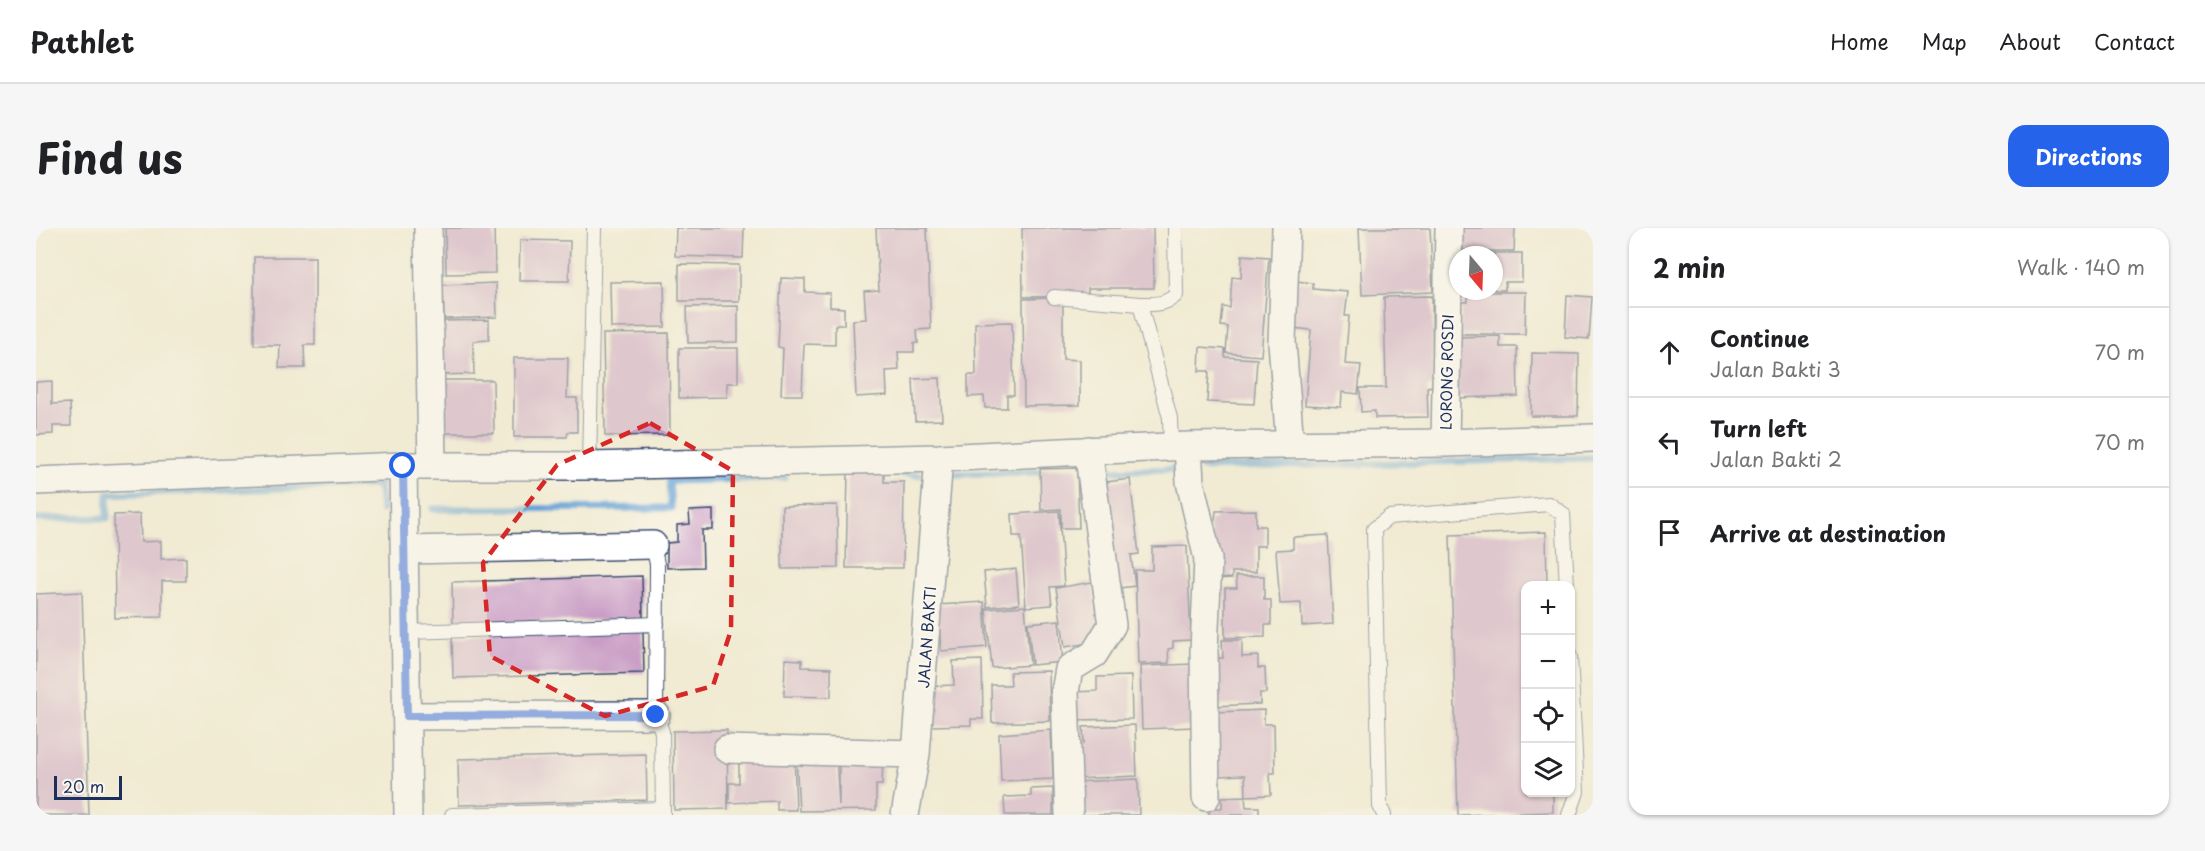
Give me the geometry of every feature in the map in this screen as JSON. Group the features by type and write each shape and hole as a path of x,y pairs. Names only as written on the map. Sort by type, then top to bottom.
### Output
{"street":[{"path":"428,228 432,466"},
{"path":"1286,228 1282,342 1290,445"},
{"name":"LORONG ROSDI","path":"1445,443 1449,228"},
{"path":"36,480 403,466 939,458 1179,447 1593,438"},
{"path":"1179,447 1190,482 1208,559 1204,651 1206,797"},
{"path":"1069,815 1065,692 1069,669 1094,654 1112,625 1088,450"},
{"name":"JALAN BAKTI","path":"905,815 916,754 939,458"},
{"path":"403,466 408,815"},
{"path":"405,550 653,545"},
{"path":"407,716 656,715"},
{"path":"727,749 916,754"}],"lane":[{"path":"589,465 594,228"},
{"path":"1054,297 1160,305 1169,301 1176,295 1175,228"},
{"path":"1140,304 1179,447"},
{"path":"1384,815 1380,806 1374,529 1389,517 1549,504 1563,514 1567,581"},
{"path":"452,815 663,812 662,732 656,715 657,564 653,545"},
{"path":"406,632 657,624"},
{"path":"1569,815 1577,792 1572,689"}],"highlighted area":[{"path":"650,423 733,471 731,630 713,686 605,716 490,656 483,563 557,465"}],"building":[{"path":"445,228 494,228 495,273 446,274"},
{"path":"676,228 744,228 743,258 675,256"},
{"path":"876,228 927,228 931,329 917,330 918,343 914,343 914,352 898,352 899,370 886,371 887,395 856,397 853,320 866,319 864,291 879,290"},
{"path":"1022,228 1153,228 1154,288 1088,288 1088,296 1023,297"},
{"path":"1359,228 1430,228 1433,292 1362,295"},
{"path":"1459,228 1515,228 1514,251 1503,251 1503,246 1459,246"},
{"path":"520,240 570,241 569,281 519,281"},
{"path":"1503,253 1522,253 1522,282 1505,282 1505,290 1503,290"},
{"path":"1242,255 1269,257 1261,356 1226,353 1228,327 1221,326 1223,307 1230,308 1232,277 1241,278"},
{"path":"254,257 315,257 315,345 304,345 305,368 279,368 280,345 254,345"},
{"path":"679,264 739,265 739,301 679,301"},
{"path":"781,278 805,279 805,292 830,293 830,307 844,308 844,325 835,325 835,345 804,344 802,395 781,395 783,348 778,347"},
{"path":"1287,280 1313,283 1313,289 1348,292 1345,316 1349,316 1345,364 1361,365 1358,394 1342,392 1341,407 1305,405 1311,330 1283,327"},
{"path":"664,281 665,327 611,328 610,282"},
{"path":"496,283 497,317 444,319 443,285"},
{"path":"1503,292 1526,292 1525,334 1461,334 1461,302 1468,302 1468,300 1503,300"},
{"path":"1567,295 1592,297 1589,339 1565,337"},
{"path":"1432,296 1433,386 1427,387 1428,417 1375,418 1375,411 1361,412 1360,388 1386,388 1384,297"},
{"path":"1063,298 1063,359 1080,360 1080,405 1024,406 1023,299"},
{"path":"738,306 738,342 688,343 687,307"},
{"path":"489,320 489,340 473,341 474,374 439,375 444,321"},
{"path":"1012,322 1014,395 1007,395 1007,408 985,408 984,396 968,397 968,375 976,375 975,323"},
{"path":"669,333 670,435 605,436 603,334"},
{"path":"1500,336 1500,347 1517,347 1518,396 1453,398 1452,337"},
{"path":"1200,347 1225,349 1225,357 1257,359 1254,404 1207,402 1209,371 1199,371"},
{"path":"679,348 738,348 738,383 727,383 727,397 679,398"},
{"path":"1532,353 1579,354 1578,416 1531,416"},
{"path":"514,358 568,358 567,398 577,398 577,432 568,432 567,437 514,437"},
{"path":"940,378 942,420 915,421 913,379"},
{"path":"443,380 493,380 494,433 443,433"},
{"path":"52,381 52,404 70,403 71,426 53,426 53,434 36,435 36,382"},
{"path":"1077,468 1079,528 1061,528 1061,509 1041,510 1040,469"},
{"path":"848,471 884,472 884,482 904,482 903,568 846,568"},
{"path":"1130,479 1139,554 1131,555 1135,586 1112,589 1098,483"},
{"path":"837,505 838,568 782,569 782,506"},
{"path":"713,510 713,530 702,530 703,567 667,568 667,543 677,542 677,525 690,524 689,511"},
{"path":"1256,510 1256,526 1265,526 1265,546 1256,546 1256,572 1232,572 1232,578 1216,579 1209,520 1215,520 1216,511"},
{"path":"1059,511 1064,586 1050,587 1052,605 1026,607 1021,536 1013,536 1012,514"},
{"path":"140,514 141,542 161,541 161,559 186,558 186,581 162,581 162,617 115,618 114,515"},
{"path":"1546,532 1547,581 1521,581 1521,797 1553,797 1553,812 1458,815 1450,535"},
{"path":"1328,535 1333,624 1302,626 1301,603 1280,604 1276,550 1293,549 1293,537"},
{"path":"1187,546 1191,640 1173,641 1173,648 1168,649 1169,663 1138,664 1135,570 1152,570 1152,547"},
{"path":"1016,569 1019,604 987,607 984,572"},
{"path":"642,576 643,619 453,624 452,582"},
{"path":"1236,576 1264,576 1264,600 1271,600 1271,625 1265,625 1265,637 1225,638 1225,588 1237,588"},
{"path":"1092,582 1099,629 1089,643 1065,647 1056,588"},
{"path":"82,592 89,815 36,815 36,594"},
{"path":"984,602 987,647 941,651 938,605"},
{"path":"1025,606 1030,665 992,668 986,609"},
{"path":"1059,620 1063,662 1032,665 1028,623"},
{"path":"643,631 644,673 453,678 452,636"},
{"path":"1222,640 1242,640 1242,657 1258,656 1258,668 1265,668 1266,693 1260,693 1260,704 1213,706 1210,659 1223,658"},
{"path":"785,659 802,660 802,667 831,668 831,697 784,696"},
{"path":"982,660 983,719 971,719 971,725 932,726 931,686 954,685 953,661"},
{"path":"1194,664 1196,727 1142,729 1140,666"},
{"path":"1049,671 1050,721 992,723 991,685 1011,685 1010,672"},
{"path":"1131,676 1132,719 1073,720 1072,692 1097,691 1097,677"},
{"path":"1264,710 1264,724 1274,724 1275,773 1270,773 1271,795 1246,796 1245,775 1218,776 1216,712"},
{"path":"1135,725 1137,776 1074,779 1072,744 1084,743 1083,727"},
{"path":"727,730 728,809 674,810 673,731"},
{"path":"1051,730 1053,779 1001,781 999,734"},
{"path":"646,754 647,800 459,805 458,759"},
{"path":"794,754 796,810 777,810 777,801 729,803 729,783 739,783 739,757"},
{"path":"836,754 839,805 839,754 883,754 882,785 876,785 876,810 799,811 796,755"},
{"path":"1138,779 1139,815 1074,815 1072,782"},
{"path":"1053,788 1053,815 1005,815 1004,797 1031,796 1031,789"},
{"path":"1245,796 1246,807 1259,807 1259,815 1209,815 1209,808 1222,808 1222,797"}],"waterway":[{"path":"1202,468 1593,458"},
{"path":"1104,471 1176,469"},
{"path":"957,474 1037,472"},
{"path":"901,474 919,475"},
{"path":"433,509 671,508 669,481 785,478"},
{"path":"36,519 107,518 108,494 379,485 382,510"}],"route":[{"path":"403,466 407,716 656,715"}]}
